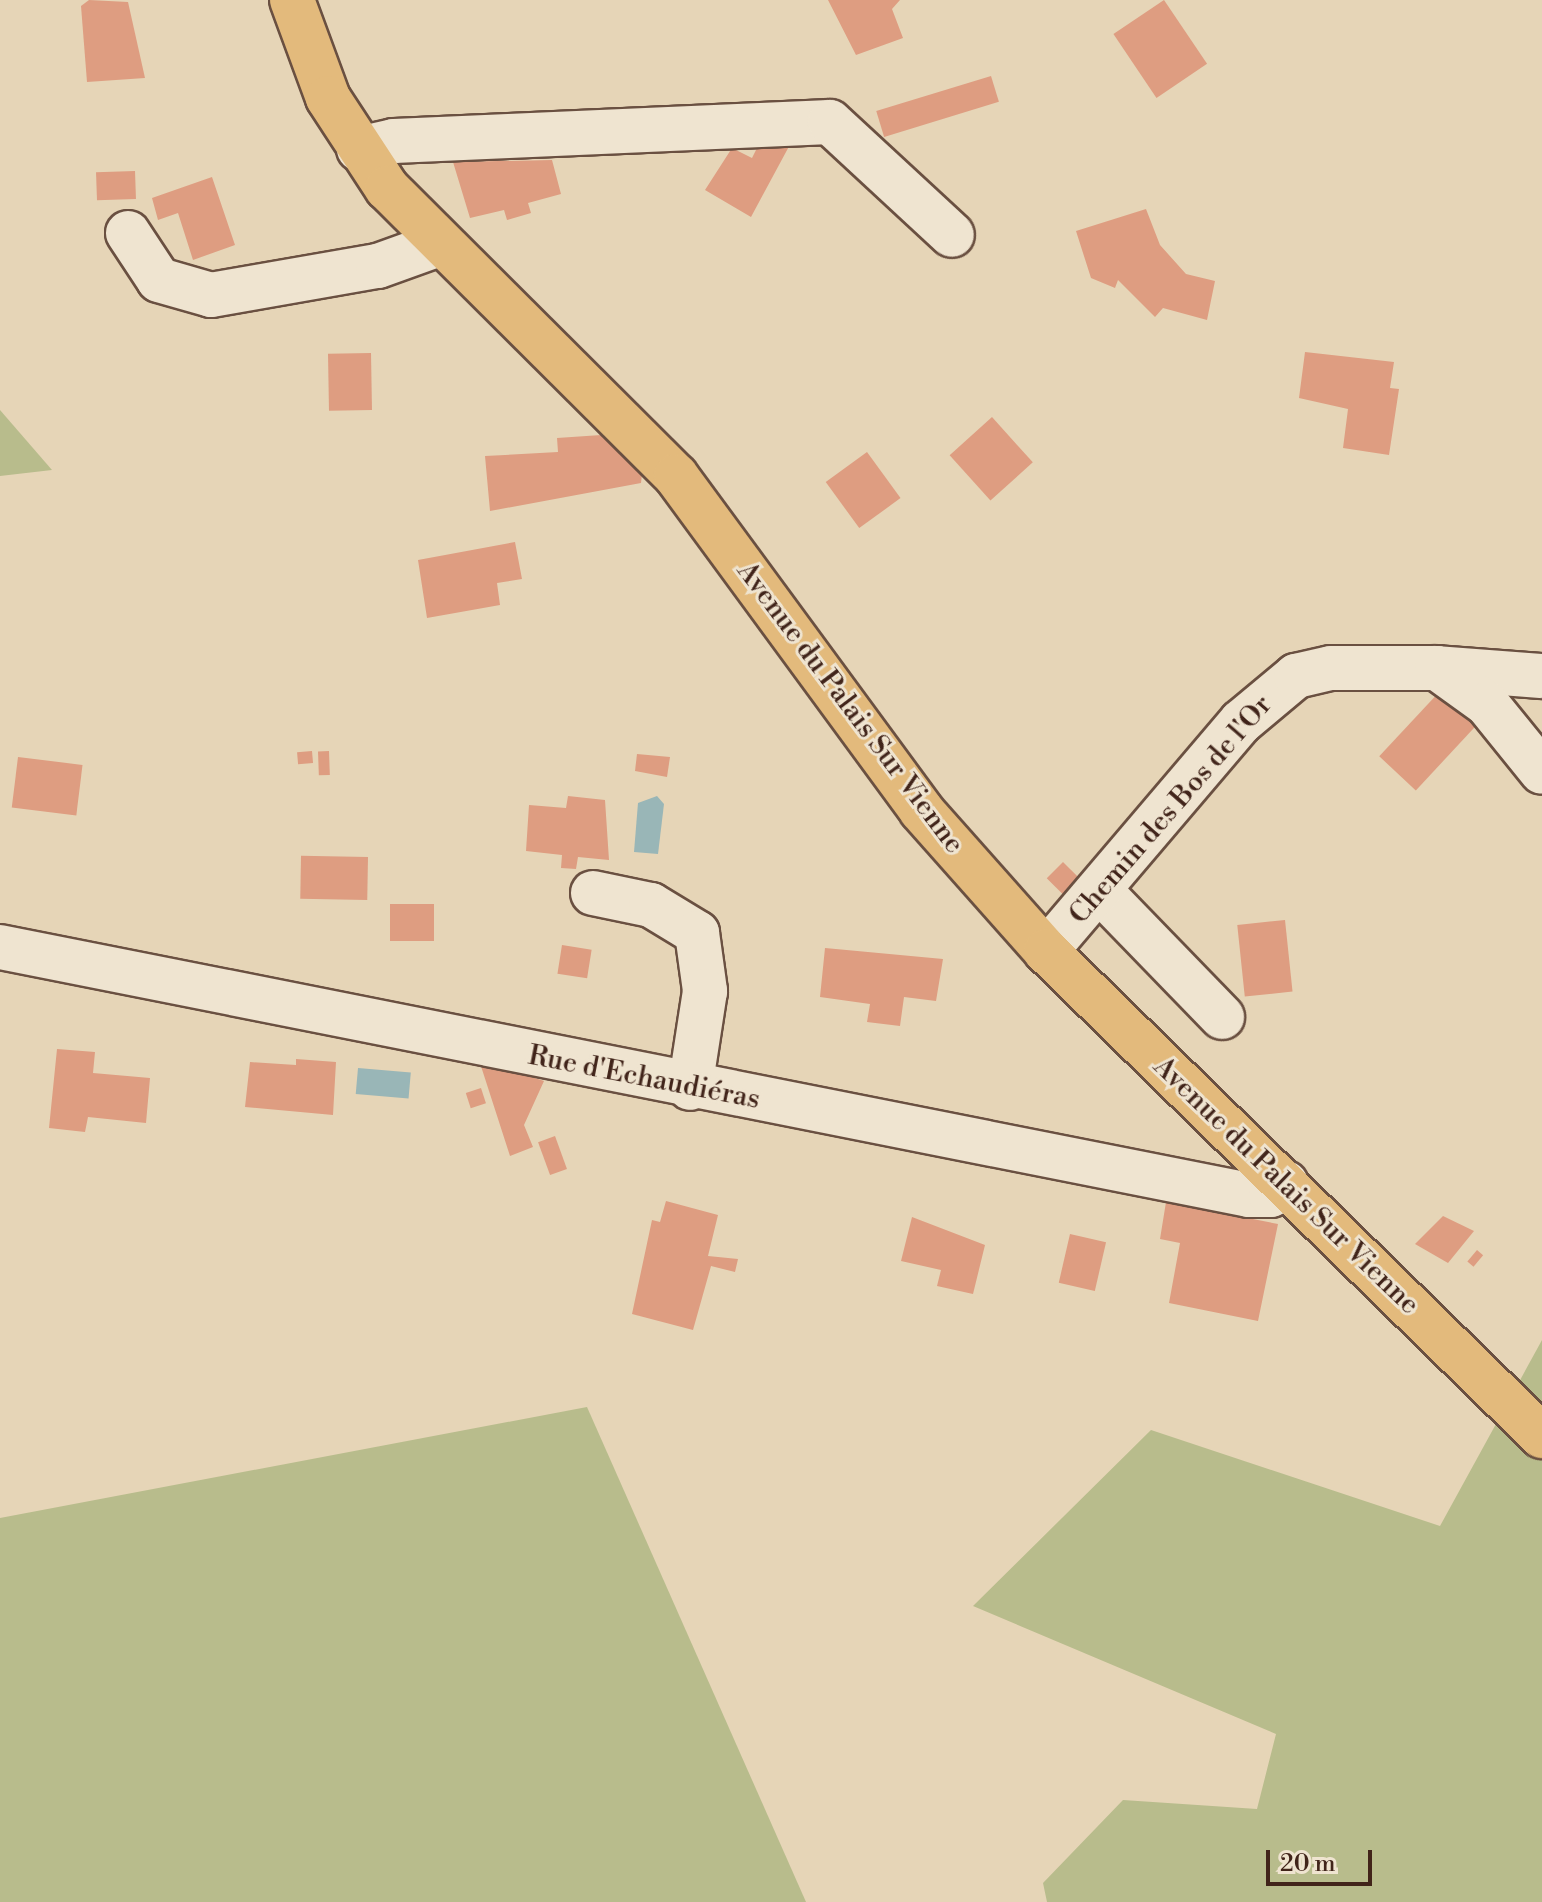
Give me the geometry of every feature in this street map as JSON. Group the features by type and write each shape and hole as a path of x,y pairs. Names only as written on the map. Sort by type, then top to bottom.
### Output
{"main road":[{"name":"Avenue du Palais Sur Vienne","path":"292,0 322,84 359,149 439,244 676,476 921,810 1046,951 1542,1436"}],"street":[{"path":"359,149 394,141 830,122 952,235"},
{"path":"128,233 159,280 211,295 378,266 439,244"},
{"name":"Chemin des Bos de l'Or","path":"1046,951 1101,892 1268,695 1296,676 1331,668 1437,668 1542,676"},
{"path":"1437,668 1487,704 1542,772"},
{"path":"1101,892 1222,1017"},
{"path":"593,893 651,905 697,933 705,991 690,1088"},
{"name":"Rue d'Echaudiéras","path":"0,947 690,1088 1249,1195 1271,1195 1286,1183"}],"green space":[{"path":"0,410 52,470 0,476"},
{"path":"1542,1340 1542,1902 1047,1902 1043,1883 1123,1800 1257,1809 1276,1734 973,1606 1151,1430 1440,1526"},
{"path":"587,1407 806,1902 0,1902 0,1518"}],"water":[{"path":"657,796 664,804 658,854 634,852 638,803"},
{"path":"358,1068 411,1073 409,1099 356,1094"}],"building":[{"path":"89,0 128,2 145,78 87,82 81,6"},
{"path":"828,0 900,0 892,9 903,38 856,55"},
{"path":"1164,0 1207,64 1156,98 1113,34"},
{"path":"991,76 999,102 884,137 876,111"},
{"path":"793,139 751,217 705,190 732,148 752,158 761,140"},
{"path":"552,160 561,194 528,203 531,213 507,220 504,210 470,218 453,162"},
{"path":"135,171 136,199 97,200 96,172"},
{"path":"212,177 235,245 193,260 178,213 158,220 152,198"},
{"path":"1146,209 1160,245 1186,274 1215,281 1207,320 1163,308 1155,317 1118,280 1115,288 1091,278 1076,231"},
{"path":"1305,352 1394,362 1390,388 1399,389 1389,455 1343,448 1348,409 1299,398"},
{"path":"371,353 372,410 329,411 328,354"},
{"path":"992,417 1033,462 990,500 950,455"},
{"path":"616,434 643,465 641,483 490,511 485,456 558,452 557,438"},
{"path":"867,452 901,498 859,528 826,482"},
{"path":"515,542 522,579 497,583 500,605 427,618 418,560"},
{"path":"1442,689 1479,723 1416,790 1379,756"},
{"path":"312,751 313,763 298,764 297,752"},
{"path":"318,751 329,751 330,775 319,775"},
{"path":"637,754 670,757 667,777 635,771"},
{"path":"18,757 83,765 76,816 12,808"},
{"path":"568,796 605,800 609,860 578,857 576,869 561,868 562,855 526,851 529,805 566,808"},
{"path":"301,856 368,857 367,900 300,899"},
{"path":"1063,862 1082,881 1066,897 1047,878"},
{"path":"390,904 434,904 434,941 390,941"},
{"path":"1285,920 1293,992 1245,997 1237,925"},
{"path":"562,945 592,950 587,978 557,974"},
{"path":"825,948 943,959 936,1001 904,997 900,1026 867,1022 870,1004 820,997"},
{"path":"57,1049 95,1052 93,1073 150,1078 146,1123 88,1117 85,1132 49,1128"},
{"path":"296,1059 336,1062 333,1115 245,1107 250,1062 296,1065"},
{"path":"479,1060 544,1081 524,1125 533,1147 510,1156"},
{"path":"481,1088 486,1103 471,1108 466,1093"},
{"path":"555,1136 567,1169 550,1175 538,1142"},
{"path":"666,1201 718,1215 708,1256 738,1259 735,1272 711,1266 693,1330 632,1314 652,1220 660,1222"},
{"path":"1166,1202 1278,1224 1258,1321 1169,1303 1180,1243 1160,1239"},
{"path":"1443,1216 1474,1231 1448,1263 1415,1244"},
{"path":"912,1217 985,1245 973,1294 937,1286 941,1270 901,1261"},
{"path":"1070,1234 1106,1242 1095,1291 1059,1283"},
{"path":"1477,1250 1483,1255 1473,1267 1467,1261"}]}
